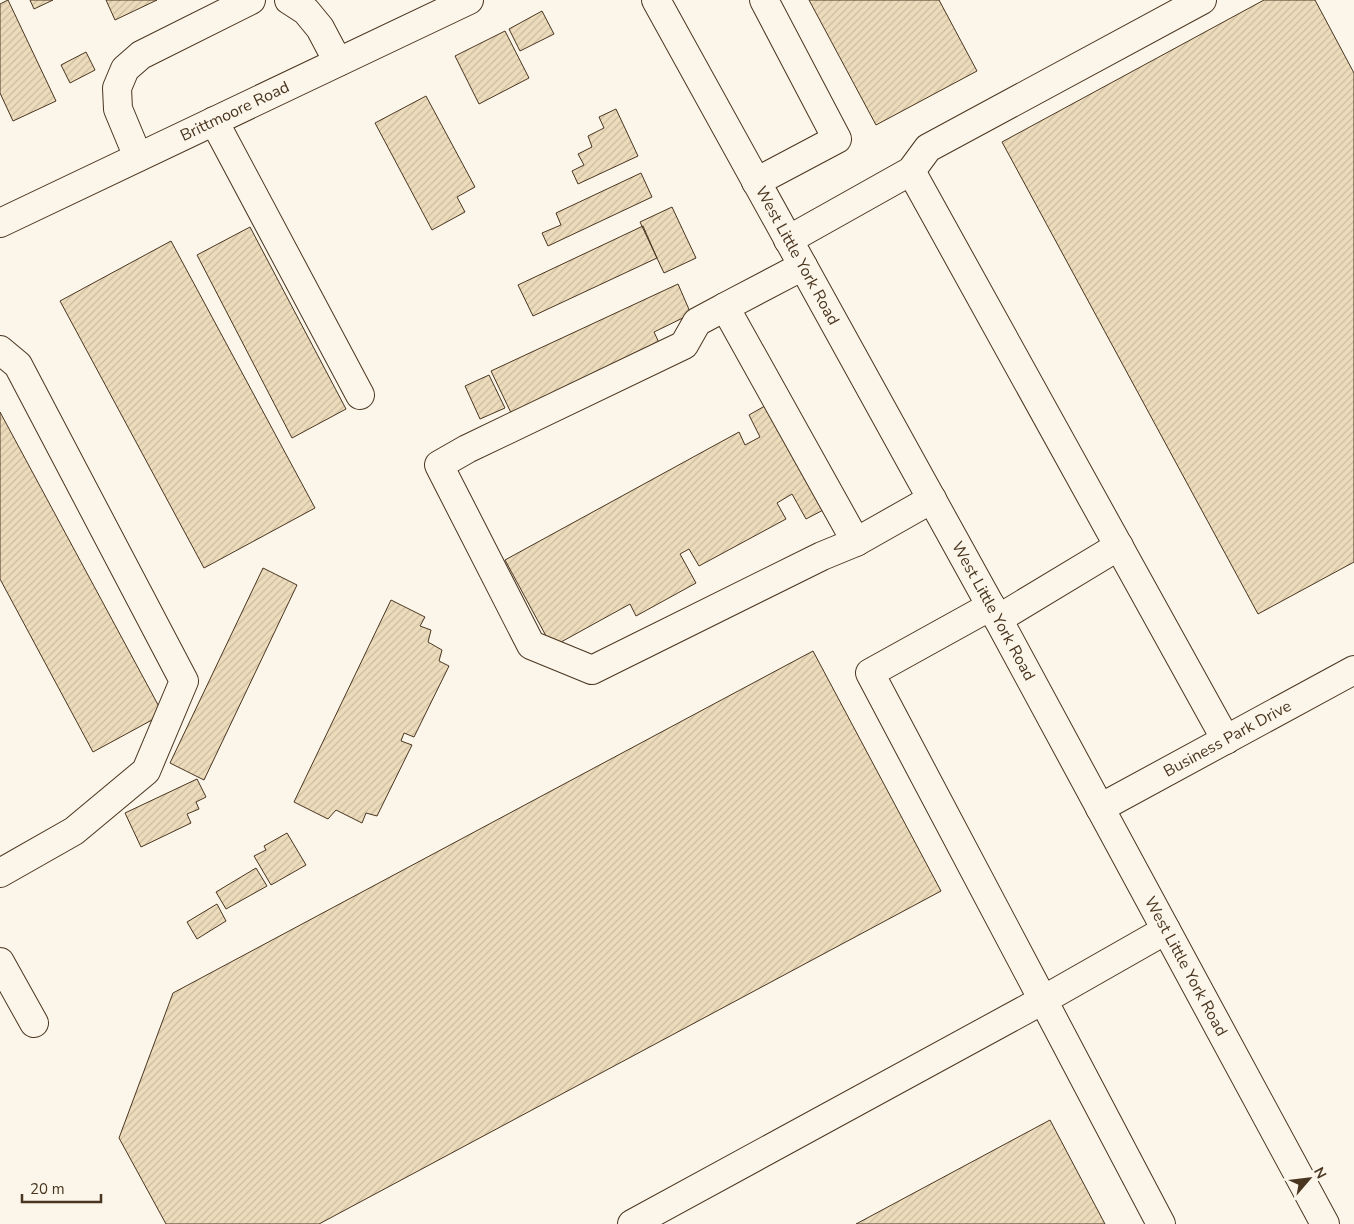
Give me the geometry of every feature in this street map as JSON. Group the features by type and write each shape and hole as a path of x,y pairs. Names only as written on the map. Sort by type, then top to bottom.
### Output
{"main road":[{"path":"138,157 118,109 117,88 125,69 141,54 250,0"},
{"path":"289,0 306,11 320,28 338,62"},
{"name":"Brittmoore Road","path":"0,223 338,62 439,6 468,0"},
{"name":"West Little York Road","path":"656,0 994,612 1325,1224"},
{"path":"756,182 837,139 764,0"},
{"path":"788,240 911,171 928,148 1202,0"},
{"path":"214,121 360,395"},
{"path":"911,171 1226,740"},
{"path":"803,266 697,322 684,345 467,449 439,465 531,645 592,670 822,556 856,542 932,499"},
{"path":"725,307 856,542"},
{"path":"0,350 18,365 184,681 146,771 74,831 0,873"},
{"path":"1119,546 994,612 870,673 1160,1224"},
{"name":"Business Park Drive","path":"1100,808 1354,670"},
{"path":"632,1224 1043,1000 1166,930"},
{"path":"0,962 34,1023"}],"building":[{"path":"8,0 56,101 13,121 0,93 0,4"},
{"path":"30,0 53,0 34,9"},
{"path":"106,0 157,0 115,20"},
{"path":"809,0 939,0 977,71 876,125"},
{"path":"1264,0 1315,0 1354,73 1354,562 1258,614 1002,142"},
{"path":"542,11 554,34 520,51 509,29"},
{"path":"505,31 529,78 479,104 455,56"},
{"path":"86,52 95,70 70,83 61,65"},
{"path":"426,96 475,187 457,197 465,212 432,230 375,123"},
{"path":"616,109 638,156 578,184 572,171 584,165 578,154 592,147 588,136 604,128 599,117"},
{"path":"641,173 652,197 548,246 542,233 561,225 556,213"},
{"path":"672,207 696,258 664,273 640,222"},
{"path":"643,226 657,258 533,316 518,285"},
{"path":"250,227 346,409 292,438 197,255"},
{"path":"171,241 315,508 204,568 60,301"},
{"path":"678,284 691,314 654,332 661,347 513,417 491,371"},
{"path":"489,375 505,408 480,419 465,386"},
{"path":"770,403 827,508 806,519 792,494 777,503 786,519 699,566 689,549 680,554 696,583 636,616 630,604 552,647 505,560 739,432 745,445 760,437 749,415"},
{"path":"0,412 163,714 93,752 0,579"},
{"path":"263,568 297,585 204,780 170,763"},
{"path":"391,600 425,617 420,626 431,630 428,642 442,650 439,661 449,666 414,737 404,733 401,741 412,745 377,816 366,813 362,823 336,810 328,819 294,802"},
{"path":"813,651 941,891 319,1224 166,1224 119,1138 173,993"},
{"path":"197,779 206,797 196,802 199,809 187,814 191,823 141,847 125,813"},
{"path":"287,833 306,865 271,885 254,856 266,850 264,846"},
{"path":"256,868 267,886 226,909 216,892"},
{"path":"217,904 226,921 197,939 187,922"},
{"path":"1050,1120 1105,1224 856,1224"}]}
